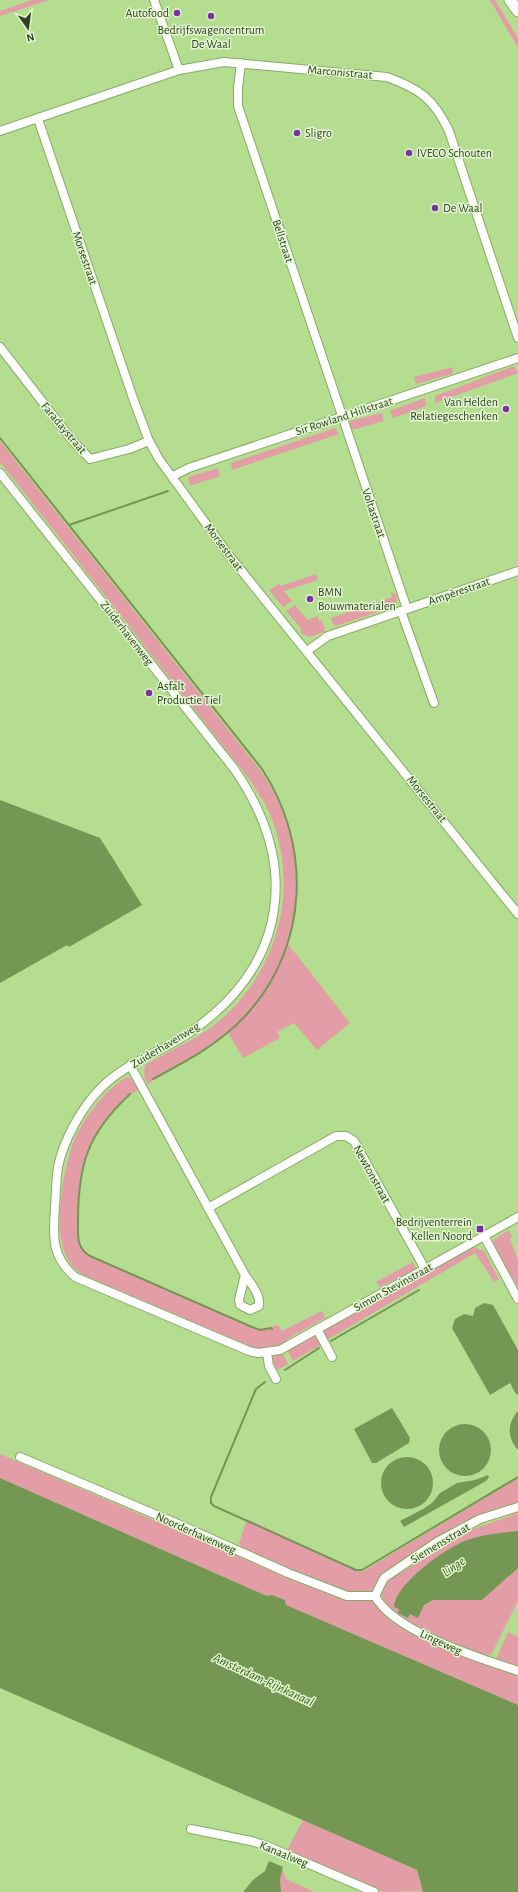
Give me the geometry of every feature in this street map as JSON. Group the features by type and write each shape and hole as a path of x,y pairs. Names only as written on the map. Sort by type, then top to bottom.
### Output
{"main road":[{"path":"510,0 518,11"}],"street":[{"path":"154,0 179,70"},
{"name":"Marconistraat","path":"0,131 179,70 224,62 387,77 410,86 428,98 440,114 449,131 518,338"},
{"name":"Bellstraat","path":"241,63 238,88 238,106 342,417"},
{"name":"Morsestraat","path":"38,119 134,401 149,441 159,459 228,554 518,914"},
{"name":"Faradaystraat","path":"0,347 72,440 90,459 129,449 149,441"},
{"name":"Sir Rowland Hillstraat","path":"173,478 175,475 189,468 518,358"},
{"name":"Voltastraat","path":"342,417 404,610"},
{"name":"Zuiderhavenweg","path":"0,473 235,770 251,794 260,813 274,858 276,881 274,911 265,943 248,974 235,992 212,1015 190,1032 130,1065 100,1089 77,1120 68,1137 58,1166 54,1227 58,1256 66,1268 75,1276 249,1351 267,1353"},
{"name":"Ampèrestraat","path":"307,651 328,636 518,571"},
{"path":"404,610 434,703"},
{"path":"130,1065 245,1275"},
{"name":"Newtonstraat","path":"208,1208 336,1136 346,1136 354,1141 425,1269"},
{"name":"Simon Stevinstraat","path":"267,1353 280,1350 518,1217"},
{"path":"484,1236 518,1299"},
{"path":"317,1329 332,1357"},
{"path":"267,1353 269,1366 276,1379"},
{"name":"Noorderhavenweg","path":"20,1457 178,1524 288,1573 347,1596 375,1596"},
{"name":"Siemensstraat","path":"375,1596 384,1578 437,1542 480,1519 518,1507"},
{"name":"Lingeweg","path":"375,1596 382,1609 405,1624 442,1644 518,1671"},
{"name":"Kanaalweg","path":"191,1829 251,1841 267,1846 374,1892"}],"shaded area":[{"path":"32,0 49,0 0,16 0,11"},
{"path":"490,0 495,0 518,38 518,48"},
{"path":"514,366 518,373 435,403 435,396"},
{"path":"453,367 452,374 416,384 414,377"},
{"path":"425,398 426,406 393,418 390,411"},
{"path":"382,413 384,421 351,430 350,421"},
{"path":"335,428 339,434 232,470 231,463"},
{"path":"0,441 260,770 273,790 283,811 295,853 297,898 294,921 288,944 350,1023 317,1050 294,1023 277,1032 280,1038 243,1058 228,1033 203,1051 147,1084 144,1075 145,1065 196,1037 216,1024 243,996 258,974 270,951 278,926 283,901 284,874 280,848 271,816 250,780 0,462"},
{"path":"218,468 220,476 190,486 188,477"},
{"path":"316,574 318,580 284,591 292,601 283,607 269,590 279,584 281,586"},
{"path":"391,592 397,595 397,599 396,604 390,610 384,613 381,611 336,626 333,624 331,618 392,597"},
{"path":"295,605 307,620 318,616 319,621 322,620 325,629 324,632 309,637 302,634 300,627 286,611"},
{"path":"126,1077 136,1080 141,1088 124,1100 99,1128 85,1161 79,1199 79,1234 81,1246 87,1253 251,1326 261,1329 278,1325 282,1331 322,1311 325,1318 287,1339 291,1345 277,1352 256,1349 81,1274 69,1261 62,1244 60,1219 62,1188 73,1144 77,1134 92,1109 104,1095"},
{"path":"509,1230 512,1237 510,1239 518,1260 518,1287 495,1248 493,1240"},
{"path":"473,1247 484,1251 499,1279 494,1282 475,1253 327,1340 323,1331"},
{"path":"413,1262 416,1269 380,1287 376,1282"},
{"path":"314,1335 321,1345 293,1361 287,1350"},
{"path":"282,1352 288,1364 277,1370 272,1358"},
{"path":"0,1454 292,1580 348,1601 365,1599 370,1600 377,1605 390,1621 430,1642 518,1677 518,1705 286,1605 285,1600 272,1595 267,1596 0,1478"},
{"path":"518,1478 518,1502 458,1525 387,1570 374,1589 367,1593 356,1594 337,1589 241,1548 239,1543 247,1519 362,1572"},
{"path":"518,1513 518,1531 493,1534 463,1543 432,1561 419,1571 405,1586 398,1613 408,1618 410,1614 433,1600 481,1600 518,1568 518,1601 491,1655 473,1651 428,1631 393,1612 383,1600 383,1586 386,1580 413,1566 455,1538 478,1527"},
{"path":"508,1632 518,1637 518,1667 496,1659"},
{"path":"303,1820 417,1870 423,1891 383,1892 287,1850"},
{"path":"282,1869 286,1879 314,1892 281,1892 280,1879"}],"water":[{"path":"0,800 100,838 142,905 69,947 67,945 0,983"},
{"path":"484,1303 493,1305 518,1350 518,1395 510,1383 490,1395 452,1328 455,1319 464,1314 473,1316 475,1308"},
{"path":"392,1408 410,1438 409,1443 376,1463 372,1463 354,1429"},
{"path":"518,1411 518,1450 510,1436 510,1425"},
{"path":"460,1424 470,1424 484,1431 491,1445 491,1455 484,1469 470,1476 460,1476 450,1472 443,1465 439,1455 439,1445 443,1435 450,1428"},
{"path":"402,1457 412,1457 426,1464 433,1478 433,1488 426,1502 412,1509 402,1509 392,1505 385,1498 381,1488 381,1478 385,1468 392,1461"},
{"path":"488,1475 489,1477 486,1481 404,1527 400,1521 432,1503 440,1493 457,1483 475,1480"},
{"name":"Amsterdam-Rijnkanaal","path":"0,1478 267,1596 272,1595 285,1600 286,1605 518,1705 518,1892 420,1892 423,1891 417,1870 0,1688"},
{"name":"Linge","path":"518,1531 518,1568 482,1600 433,1600 424,1605 418,1618 410,1614 408,1618 398,1613 399,1609 394,1607 403,1588 412,1577 447,1550 479,1536"},
{"path":"269,1861 283,1867 280,1879 281,1892 243,1892 253,1880 265,1871"}],"waterway":[{"path":"0,438 262,769 278,799 289,830 296,862 296,894 292,926 283,957 267,987 247,1014 215,1043 153,1079"},
{"path":"69,525 168,491"},
{"path":"130,1094 104,1122 95,1136 83,1166 80,1183 78,1221 79,1241 82,1249 90,1256 252,1327 260,1330 272,1329"},
{"path":"331,1341 419,1290"},
{"path":"285,1370 319,1348"},
{"path":"265,1382 256,1389 211,1497 211,1503 214,1506 356,1570 362,1570 518,1477"}],"place":[{"name":"Autofood","path":"177,13"},
{"name":"Bedrijfswagencentrum De Waal","path":"211,16"},
{"name":"Sligro","path":"297,133"},
{"name":"IVECO Schouten","path":"409,153"},
{"name":"De Waal","path":"435,208"},
{"name":"Van Helden Relatiegeschenken","path":"506,409"},
{"name":"BMN Bouwmaterialen","path":"310,599"},
{"name":"Asfalt Productie Tiel","path":"149,693"},
{"name":"Bedrijventerrein Kellen Noord","path":"480,1229"}]}
